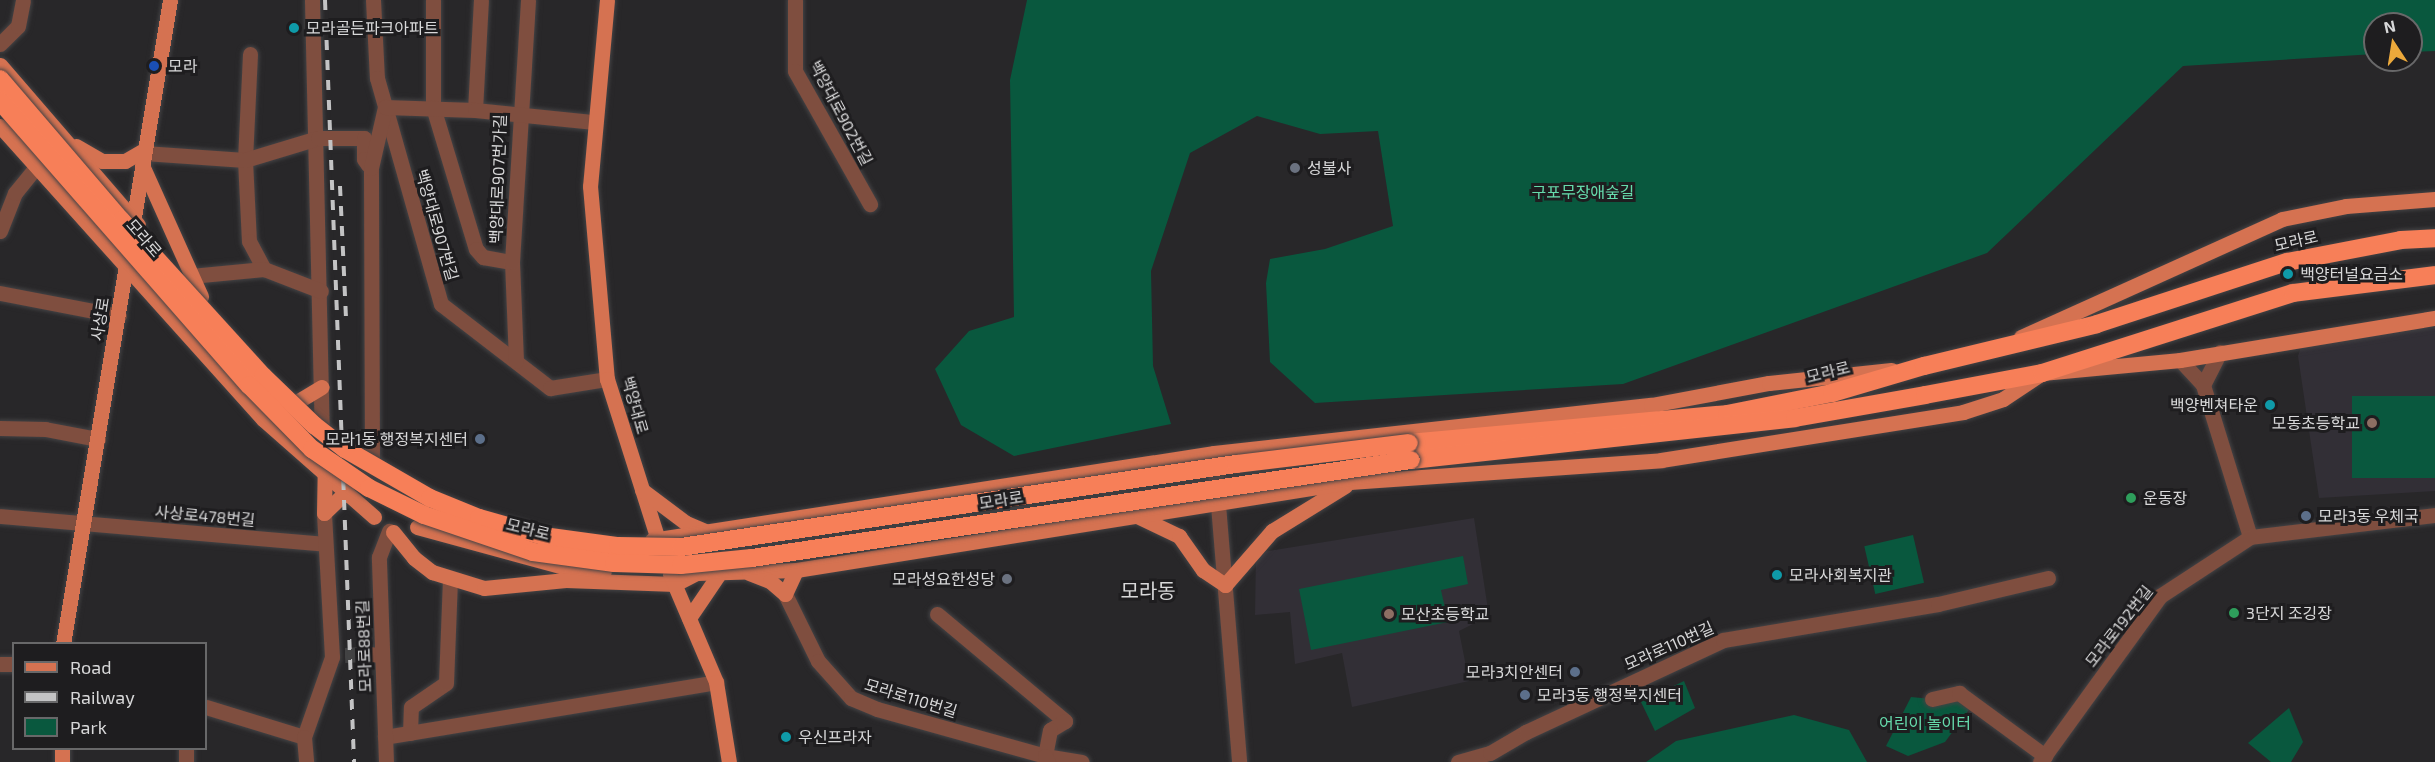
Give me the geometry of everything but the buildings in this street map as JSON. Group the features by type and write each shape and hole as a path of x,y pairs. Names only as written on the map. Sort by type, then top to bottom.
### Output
{"highway":[{"name":"모라로","path":"0,79 121,220 262,376 314,425 345,449 430,498 479,518 543,536 618,546 681,548 1224,466 1795,418 2042,373 2293,293 2435,275"},
{"name":"모라로","path":"0,101 249,385 312,449 369,488 424,515 533,552 614,562 681,565 752,558 1410,452 1727,414 1833,393 1924,366 2097,324 2287,262 2401,240 2435,238"}],"main road":[{"name":"사상로","path":"63,642 170,0"},
{"name":"백양대로","path":"607,0 594,122 590,186 607,379 657,540 716,682 729,762"},
{"name":"모라로","path":"0,65 295,403 322,428 388,477"},
{"name":"모라로","path":"0,126 263,419 374,517"},
{"path":"68,141 102,161 125,161 143,156 201,296"},
{"path":"1992,350 2282,219 2346,206 2435,199"},
{"path":"121,298 147,291"},
{"path":"2042,373 2180,360 2435,318"},
{"name":"모라로","path":"426,492 460,510 527,528 606,539 657,540 1214,453 1651,405 1768,383 1924,366"},
{"name":"모라로","path":"391,532 414,558 450,579 484,588 566,580 672,577 741,570 796,570 1350,482 1661,460 1893,425 1963,412 2003,399 2042,373"},
{"path":"295,403 322,387"},
{"path":"324,513 325,474"},
{"path":"388,477 412,478 426,492 428,511 417,527 391,532 374,517 372,493 388,477"},
{"path":"1137,516 1179,536 1203,570 1225,585 1272,531 1350,482"},
{"path":"642,490 686,523 707,532"},
{"path":"324,513 347,491"},
{"path":"833,513 854,524 862,535 860,555 855,559"},
{"name":"모라로","path":"417,527 563,567 672,577"},
{"path":"741,570 770,581 785,594 796,570"},
{"path":"689,618 721,572"}],"street":[{"path":"0,44 18,26 23,0"},
{"path":"312,0 313,140 321,291 322,428"},
{"name":"백양대로907번길","path":"373,0 377,78 441,304 550,388 607,379"},
{"path":"433,0 433,107 476,249 483,257 512,262"},
{"path":"475,110 481,0"},
{"name":"백양대로907번가길","path":"516,360 512,262 519,114 528,0"},
{"name":"백양대로902번길","path":"795,0 795,71 870,204"},
{"path":"250,54 245,160 249,241 264,269"},
{"path":"372,464 371,168 385,107 475,110 594,122"},
{"path":"143,156 245,160 313,140 364,138 364,159 371,168"},
{"path":"0,231 15,193 36,167"},
{"path":"191,276 264,269 321,291"},
{"path":"0,293 119,316"},
{"path":"2204,385 2220,352"},
{"path":"2180,360 2204,385 2250,537"},
{"path":"0,428 45,429 98,439"},
{"path":"1214,453 1220,503 1235,740 1239,762"},
{"path":"306,762 304,737 338,656 324,544 324,513"},
{"name":"모라로192번길","path":"2043,759 2160,597 2250,537 2435,515"},
{"name":"사상로478번길","path":"0,516 324,544"},
{"name":"모라로88번길","path":"386,762 375,655 379,557 391,532"},
{"name":"모라로110번길","path":"1458,762 1490,753 1526,732 1714,643 1946,602 2048,578"},
{"path":"410,733 411,707 446,683 446,600 450,579"},
{"name":"모라로110번길","path":"785,594 818,661 851,698 877,709 1046,759 1082,762"},
{"path":"937,614 1065,721 1050,730 1046,759"},
{"path":"385,737 716,682"},
{"path":"1932,699 1959,693 2043,759"},
{"path":"207,707 304,737"},
{"path":"1229,762 1235,740"}],"shaded area":[{"name":"모동초등학교","path":"2435,325 2435,491 2319,498 2298,356 2302,344"},
{"name":"모산초등학교","path":"1474,518 1489,616 1459,631 1469,681 1352,707 1342,653 1295,664 1290,612 1255,615 1256,553"}],"green space":[{"name":"구포무장애숲길","path":"1027,0 2435,0 2435,51 2423,52 2423,12 2363,12 2363,55 2183,66 1987,253 1623,384 1315,403 1270,362 1266,283 1270,259 1325,249 1393,226 1378,131 1320,134 1257,116 1190,153 1151,271 1153,366 1171,424 1014,456 961,425 935,369 969,331 1014,317 1010,80"},
{"path":"2352,396 2435,396 2435,478 2352,478"},
{"path":"1913,535 1924,583 1875,594 1864,546"},
{"path":"1463,556 1468,584 1441,590 1448,622 1311,650 1299,589"},
{"path":"1684,681 1695,708 1655,731 1641,702"},
{"name":"어린이 놀이터","path":"1911,697 1974,703 1945,742 1908,756 1886,746"},
{"path":"2289,708 2303,742 2291,762 2271,762 2248,743"},
{"path":"1794,715 1849,730 1867,762 1646,762 1676,741"}],"tunnel":[{"path":"345,655 367,654"}],"railway":[{"path":"325,0 354,762"},
{"path":"340,186 346,318"}],"place":[{"name":"모라골든파크아파트","path":"294,28"},
{"name":"모라","path":"154,66"},
{"name":"성불사","path":"1295,168"},
{"name":"백양터널요금소","path":"2288,274"},
{"name":"백양벤쳐타운","path":"2270,405"},
{"name":"모동초등학교","path":"2372,423"},
{"name":"모라1동 행정복지센터","path":"480,439"},
{"name":"운동장","path":"2131,498"},
{"name":"모라3동 우체국","path":"2306,516"},
{"name":"모라사회복지관","path":"1777,575"},
{"name":"모라성요한성당","path":"1007,579"},
{"name":"3단지 조깅장","path":"2234,613"},
{"name":"모산초등학교","path":"1389,614"},
{"name":"모라3치안센터","path":"1575,672"},
{"name":"모라3동 행정복지센터","path":"1525,695"},
{"name":"우신프라자","path":"786,737"}],"district":[{"name":"모라동","path":"1148,590"}]}
